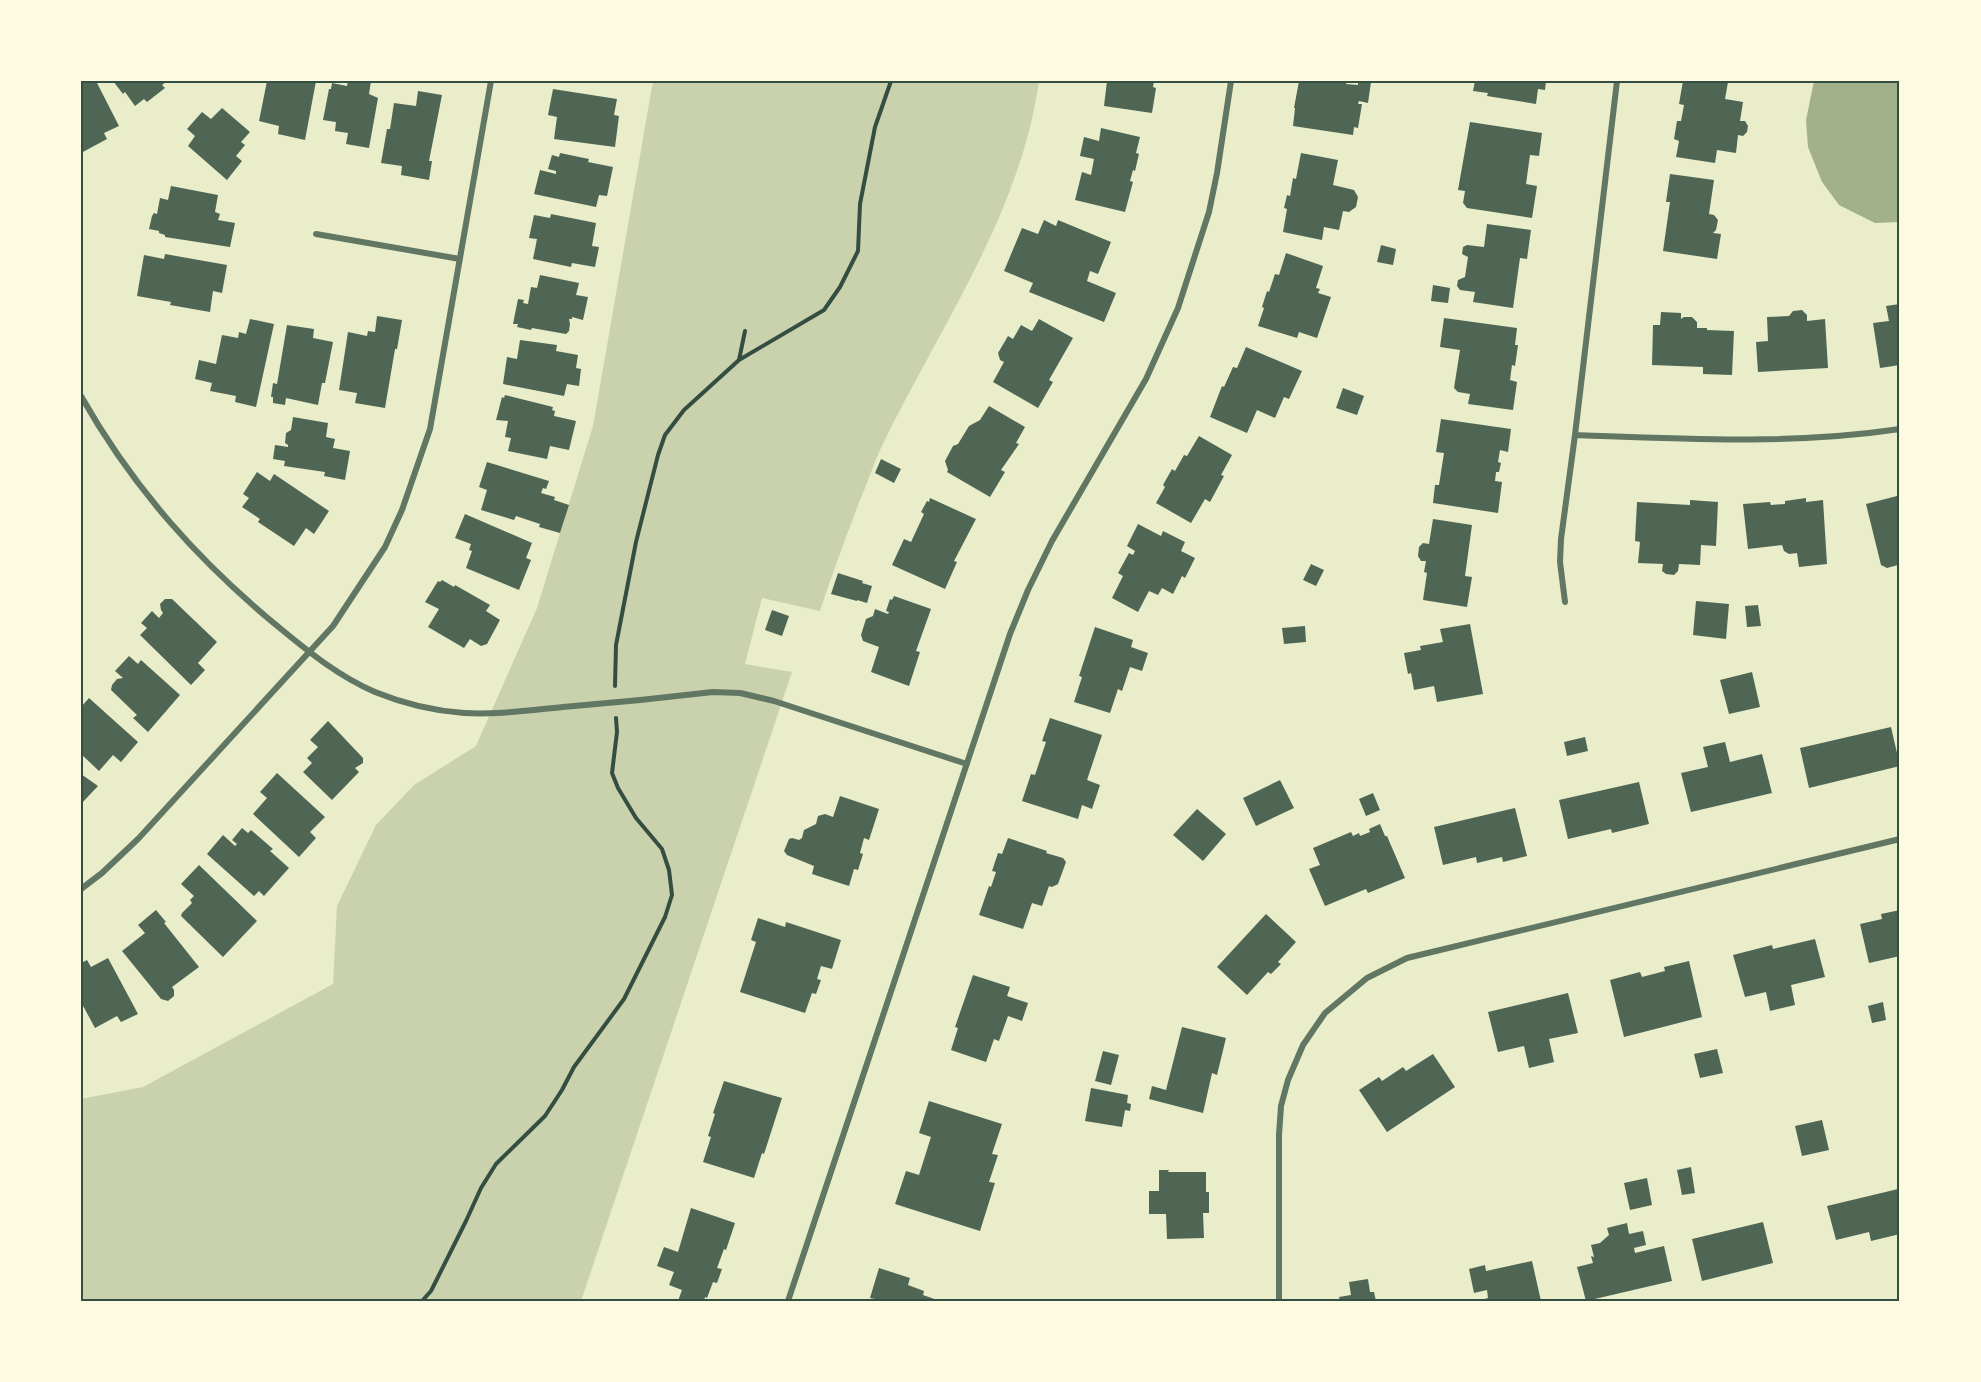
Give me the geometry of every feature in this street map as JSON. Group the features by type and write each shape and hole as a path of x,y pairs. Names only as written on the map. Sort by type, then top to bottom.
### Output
{"street":[{"path":"81,889 138,840 333,626 385,547 402,510 430,429 490,81"},
{"path":"788,1301 1010,634 1052,541 1146,379 1178,308 1209,212 1218,172 1231,81"},
{"path":"1565,602 1560,562 1561,539 1617,81"},
{"path":"316,234 460,260"},
{"path":"81,396 144,492 171,525 239,595 331,669 375,692 416,705 463,713 506,713 713,692 740,693 774,701 967,764"},
{"path":"1575,435 1793,440 1900,429"},
{"path":"1279,1301 1279,1135 1281,1106 1288,1080 1303,1045 1326,1013 1336,1002 1367,978 1407,958 1900,839"}],"path":[{"path":"739,360 745,331"}],"shaded area":[{"path":"653,81 1039,81 1029,131 996,225 880,450 820,611 762,598 745,664 792,672 581,1301 81,1301 81,1099 143,1087 333,984 337,906 376,825 414,785 476,746 537,608 593,426"},
{"path":"1814,81 1900,81 1900,222 1875,223 1839,205 1822,182 1808,147 1806,120"}],"building":[{"path":"81,81 96,81 119,126 104,133 107,139 81,153"},
{"path":"113,81 167,81 162,85 165,88 147,102 144,99 135,106"},
{"path":"267,81 316,81 305,140 278,134 279,126 259,121"},
{"path":"348,81 371,81 369,94 378,98 369,148 346,144 348,133 335,131 336,122 323,120 332,83 347,86"},
{"path":"1107,81 1154,81 1153,87 1156,88 1152,113 1104,106"},
{"path":"1299,81 1347,81 1346,84 1358,85 1358,81 1371,82 1368,103 1359,101 1358,104 1362,104 1358,128 1354,127 1353,135 1293,126"},
{"path":"1475,81 1546,81 1545,90 1538,89 1536,104 1487,96 1488,93 1473,91"},
{"path":"1683,81 1728,82 1725,99 1743,102 1740,121 1745,121 1748,126 1743,136 1738,135 1736,153 1717,150 1715,163 1676,157 1679,141 1674,139 1677,121 1681,121 1684,105 1679,104"},
{"path":"553,89 617,99 614,115 619,116 615,147 554,139 557,117 548,115"},
{"path":"418,91 442,95 429,161 432,161 429,180 401,175 402,166 381,163 394,103 416,106"},
{"path":"222,108 250,132 241,142 245,145 236,156 242,161 227,180 188,146 195,136 187,129 202,112 211,119"},
{"path":"1470,122 1542,133 1539,156 1530,155 1526,184 1537,186 1532,218 1467,208 1463,203 1465,191 1458,190"},
{"path":"1101,128 1140,137 1136,153 1139,154 1130,181 1133,182 1125,212 1075,200 1082,172 1091,175 1094,159 1080,156 1084,137 1099,141"},
{"path":"560,153 613,167 607,196 599,195 596,207 534,194 540,170 556,174 556,171 548,169 552,155 559,157"},
{"path":"1301,153 1338,160 1333,185 1354,190 1358,197 1356,207 1349,212 1343,211 1339,230 1324,227 1322,240 1283,232 1287,209 1284,208 1287,195 1290,196 1293,178 1296,179"},
{"path":"1670,174 1714,180 1709,214 1714,215 1718,220 1713,233 1721,234 1717,259 1663,251 1670,202 1666,202"},
{"path":"171,186 218,195 215,212 220,214 218,220 235,223 230,247 165,237 159,231 149,229 152,216 154,213 157,214 160,198 168,200"},
{"path":"551,214 596,223 592,246 599,247 595,267 572,263 571,267 533,259 537,239 529,238 534,215 550,218"},
{"path":"1044,220 1056,226 1058,220 1111,242 1098,274 1090,271 1087,281 1116,293 1104,322 1029,292 1033,283 1004,271 1022,228 1038,234"},
{"path":"1487,224 1531,230 1527,259 1520,258 1513,308 1473,302 1475,292 1460,290 1457,286 1458,280 1465,277 1468,257 1462,254 1463,247 1467,245 1484,247"},
{"path":"1381,245 1396,249 1393,265 1377,262"},
{"path":"1286,253 1323,266 1316,288 1320,289 1318,293 1331,297 1317,338 1299,332 1297,338 1258,326 1267,291 1269,292 1275,274 1279,275"},
{"path":"165,254 227,265 222,293 213,291 210,312 137,296 144,255 164,259"},
{"path":"540,275 579,283 576,295 588,297 583,320 572,317 569,319 569,331 566,334 532,328 531,330 513,324 518,299 528,304 531,287 537,288"},
{"path":"1433,285 1450,288 1448,303 1431,301"},
{"path":"1900,304 1900,365 1880,368 1873,323 1889,321 1886,306"},
{"path":"1802,310 1807,315 1807,321 1825,319 1828,368 1758,372 1756,342 1768,341 1767,317 1789,316 1793,311"},
{"path":"1661,312 1681,313 1681,319 1692,317 1697,322 1697,328 1734,331 1732,375 1703,374 1703,367 1652,365 1653,325 1660,325"},
{"path":"377,316 402,320 385,408 355,403 357,393 339,390 348,332 367,336 368,331 375,332"},
{"path":"1444,318 1517,328 1515,345 1518,345 1510,380 1517,382 1513,410 1468,404 1470,394 1458,392 1454,388 1460,350 1440,347"},
{"path":"250,319 274,324 256,407 235,402 236,396 210,391 212,383 195,379 199,360 216,364 222,335 238,338 239,332 246,334"},
{"path":"1039,319 1073,338 1049,380 1053,382 1038,408 993,382 1004,362 1000,360 998,353 1008,336 1013,339 1021,325 1032,331"},
{"path":"287,325 314,329 313,338 333,342 318,405 286,398 285,405 273,403 273,397 271,397 273,383 277,384"},
{"path":"520,340 557,345 556,351 578,355 576,368 581,369 579,386 567,384 564,396 503,384 507,357 517,359"},
{"path":"1246,347 1302,371 1289,399 1284,397 1275,418 1257,410 1247,433 1210,417 1222,386 1224,387 1233,367 1237,368"},
{"path":"1343,388 1364,396 1357,415 1336,408"},
{"path":"505,395 553,407 554,416 576,421 569,450 550,446 547,459 508,451 511,438 505,437 508,421 496,420 502,397 504,398"},
{"path":"989,406 1025,427 1016,443 1019,444 1001,470 1005,472 990,497 947,472 945,461 953,446 958,444 969,426 980,420"},
{"path":"293,417 328,423 326,437 335,439 333,448 350,451 345,480 324,476 325,472 284,466 285,461 273,459 275,445 288,447 285,443 286,433 291,430"},
{"path":"1441,419 1511,429 1508,452 1500,450 1498,462 1501,463 1499,472 1496,472 1495,481 1502,482 1498,513 1433,503 1435,485 1439,485 1444,453 1436,452"},
{"path":"1199,436 1232,455 1210,502 1205,499 1191,523 1156,503 1172,469 1175,471"},
{"path":"881,459 901,469 894,483 875,473"},
{"path":"487,462 549,481 546,489 543,488 541,493 555,497 554,500 569,505 560,533 539,527 540,524 516,516 514,520 481,510 487,490 479,487"},
{"path":"257,472 270,481 274,474 329,511 314,534 306,528 294,546 258,522 260,519 242,507 249,498 243,494"},
{"path":"1897,496 1900,504 1899,572 1898,565 1887,568 1881,565 1866,504"},
{"path":"930,498 976,519 954,561 957,562 945,589 892,565 904,539 911,542 924,514 921,512"},
{"path":"1806,498 1806,502 1823,500 1827,564 1799,567 1797,553 1789,554 1784,551 1782,545 1748,549 1743,504 1770,502 1771,505 1785,504 1785,501"},
{"path":"1690,500 1718,502 1716,546 1701,545 1700,565 1679,564 1678,571 1674,575 1662,571 1663,564 1638,563 1640,542 1635,541 1637,502 1690,505"},
{"path":"465,514 532,543 526,558 531,560 519,590 466,568 472,551 469,550 471,544 455,538"},
{"path":"1433,519 1472,525 1465,576 1472,577 1467,607 1423,600 1427,573 1424,572 1426,561 1421,561 1418,556 1419,547 1423,543 1429,544"},
{"path":"1138,524 1161,536 1163,531 1185,542 1181,551 1195,558 1185,578 1182,576 1173,594 1162,588 1158,595 1149,591 1138,612 1112,598 1123,576 1118,573 1129,553 1133,555 1135,551 1127,546"},
{"path":"1311,564 1324,570 1316,586 1303,580"},
{"path":"838,573 872,586 867,603 831,594"},
{"path":"442,580 490,605 486,611 500,620 487,644 481,646 470,639 464,648 428,627 439,609 425,602 438,581"},
{"path":"894,596 931,609 916,651 920,652 909,686 871,672 879,647 863,641 861,635 866,619 873,616 875,609 888,614 889,612 886,611 890,599 892,600"},
{"path":"165,599 172,599 217,642 198,663 205,670 191,685 140,635 147,628 141,623 152,611 159,618 163,613 160,604"},
{"path":"1696,601 1729,604 1726,639 1693,635"},
{"path":"1758,605 1761,626 1747,627 1745,606"},
{"path":"772,610 789,616 782,636 765,630"},
{"path":"1470,624 1483,694 1437,702 1434,686 1414,690 1404,653 1421,650 1420,646 1443,642 1440,629"},
{"path":"1305,626 1306,642 1284,644 1282,628"},
{"path":"1095,627 1133,640 1131,647 1148,653 1142,671 1130,667 1122,691 1118,689 1110,713 1074,702 1082,677 1079,676"},
{"path":"129,656 138,664 141,660 180,695 148,732 133,718 137,715 111,690 117,679 123,678 115,671"},
{"path":"1752,672 1760,707 1729,714 1720,680"},
{"path":"89,698 138,742 121,762 113,755 99,771 81,754 81,707"},
{"path":"1050,718 1102,735 1087,780 1100,785 1092,809 1082,805 1078,819 1022,801 1031,774 1035,775 1046,742 1042,741"},
{"path":"328,721 363,758 363,763 355,768 359,772 332,800 303,772 312,763 307,758 318,747 310,740"},
{"path":"1891,727 1900,766 1809,788 1800,748"},
{"path":"1585,737 1588,751 1567,756 1564,742"},
{"path":"1725,742 1730,762 1762,754 1772,793 1691,812 1681,773 1708,767 1703,747"},
{"path":"277,773 325,817 310,832 316,838 299,857 253,814 267,798 260,792"},
{"path":"81,774 98,786 81,804"},
{"path":"1280,780 1294,808 1256,826 1243,798"},
{"path":"1639,782 1649,824 1612,833 1611,829 1568,839 1559,800"},
{"path":"1373,793 1380,810 1366,816 1359,799"},
{"path":"840,796 879,809 869,840 864,838 860,853 863,854 858,870 854,869 849,886 812,874 814,866 787,855 784,851 789,839 802,838 804,830 816,824 818,816 825,814 833,817"},
{"path":"1515,808 1527,856 1503,862 1502,857 1477,863 1476,857 1443,865 1434,827"},
{"path":"1197,809 1226,834 1203,861 1173,835"},
{"path":"1380,824 1405,878 1368,893 1366,889 1325,906 1309,869 1320,865 1313,848 1351,832 1353,836 1359,833 1360,836"},
{"path":"242,828 248,833 251,830 273,849 270,851 289,868 264,896 259,891 254,896 207,854 223,835 235,846 237,844 232,840"},
{"path":"1008,838 1047,851 1046,853 1063,858 1066,862 1058,884 1049,886 1042,906 1032,903 1023,929 979,915 996,872 992,871 998,853 1002,854"},
{"path":"199,865 257,921 223,957 181,916 192,903 190,900 194,896 181,884"},
{"path":"156,910 199,967 172,987 174,996 168,1001 161,999 122,951 145,933 138,925"},
{"path":"1900,910 1900,956 1869,963 1860,924 1882,919 1881,914"},
{"path":"1266,914 1296,942 1278,962 1281,964 1271,974 1268,972 1247,995 1217,967"},
{"path":"758,918 785,927 786,922 841,940 832,969 821,966 817,979 821,980 816,994 812,993 805,1013 740,992 756,942 751,940"},
{"path":"1815,939 1825,977 1791,985 1795,1005 1770,1011 1766,992 1745,997 1733,955 1772,945 1773,949"},
{"path":"108,958 138,1014 121,1022 117,1016 95,1028 81,1002 81,963 87,960 91,967"},
{"path":"1689,961 1702,1017 1624,1037 1610,980 1640,972 1642,977 1665,971 1664,967"},
{"path":"973,975 1010,987 1007,996 1028,1003 1022,1021 1008,1016 999,1041 994,1039 986,1062 951,1050 958,1028 955,1027"},
{"path":"1568,993 1578,1033 1549,1039 1554,1062 1529,1068 1524,1046 1498,1052 1488,1012"},
{"path":"1883,1002 1886,1020 1872,1023 1868,1006"},
{"path":"1182,1027 1226,1038 1217,1075 1212,1073 1203,1113 1149,1099 1152,1086 1166,1090"},
{"path":"1717,1049 1723,1073 1700,1078 1694,1054"},
{"path":"1103,1051 1119,1055 1111,1085 1095,1081"},
{"path":"1433,1054 1455,1087 1387,1132 1359,1090 1379,1077 1382,1081 1403,1067 1406,1071"},
{"path":"724,1081 782,1098 754,1178 703,1162 711,1137 708,1136 715,1114 713,1113"},
{"path":"1091,1088 1128,1095 1127,1103 1131,1104 1130,1111 1125,1110 1122,1127 1085,1121"},
{"path":"929,1101 1002,1124 992,1154 998,1155 989,1182 995,1183 980,1231 895,1204 906,1171 919,1175 931,1137 919,1133"},
{"path":"1822,1120 1829,1150 1802,1156 1795,1126"},
{"path":"1691,1167 1695,1193 1682,1195 1677,1170"},
{"path":"1159,1170 1206,1172 1209,1213 1203,1213 1204,1238 1167,1239 1166,1214 1149,1214 1149,1191 1159,1191"},
{"path":"1647,1178 1652,1205 1630,1210 1624,1183"},
{"path":"1898,1189 1900,1234 1871,1241 1869,1232 1836,1240 1827,1206"},
{"path":"691,1208 735,1223 717,1268 722,1269 717,1283 713,1282 707,1298 705,1297 704,1301 678,1301 682,1290 669,1285 674,1272 657,1266 664,1247 678,1252"},
{"path":"1763,1222 1773,1263 1702,1281 1692,1239"},
{"path":"1627,1223 1629,1234 1643,1231 1646,1245 1634,1248 1635,1253 1664,1246 1672,1281 1586,1301 1577,1267 1593,1263 1591,1245 1600,1243 1609,1235 1607,1228"},
{"path":"1532,1261 1541,1301 1477,1301 1488,1298 1487,1290 1474,1293 1469,1269 1485,1265 1486,1271"},
{"path":"879,1268 910,1278 908,1285 924,1291 923,1295 940,1301 874,1301 875,1299 870,1298"},
{"path":"1368,1279 1370,1292 1374,1292 1376,1301 1340,1301 1339,1297 1351,1295 1349,1282"}]}
